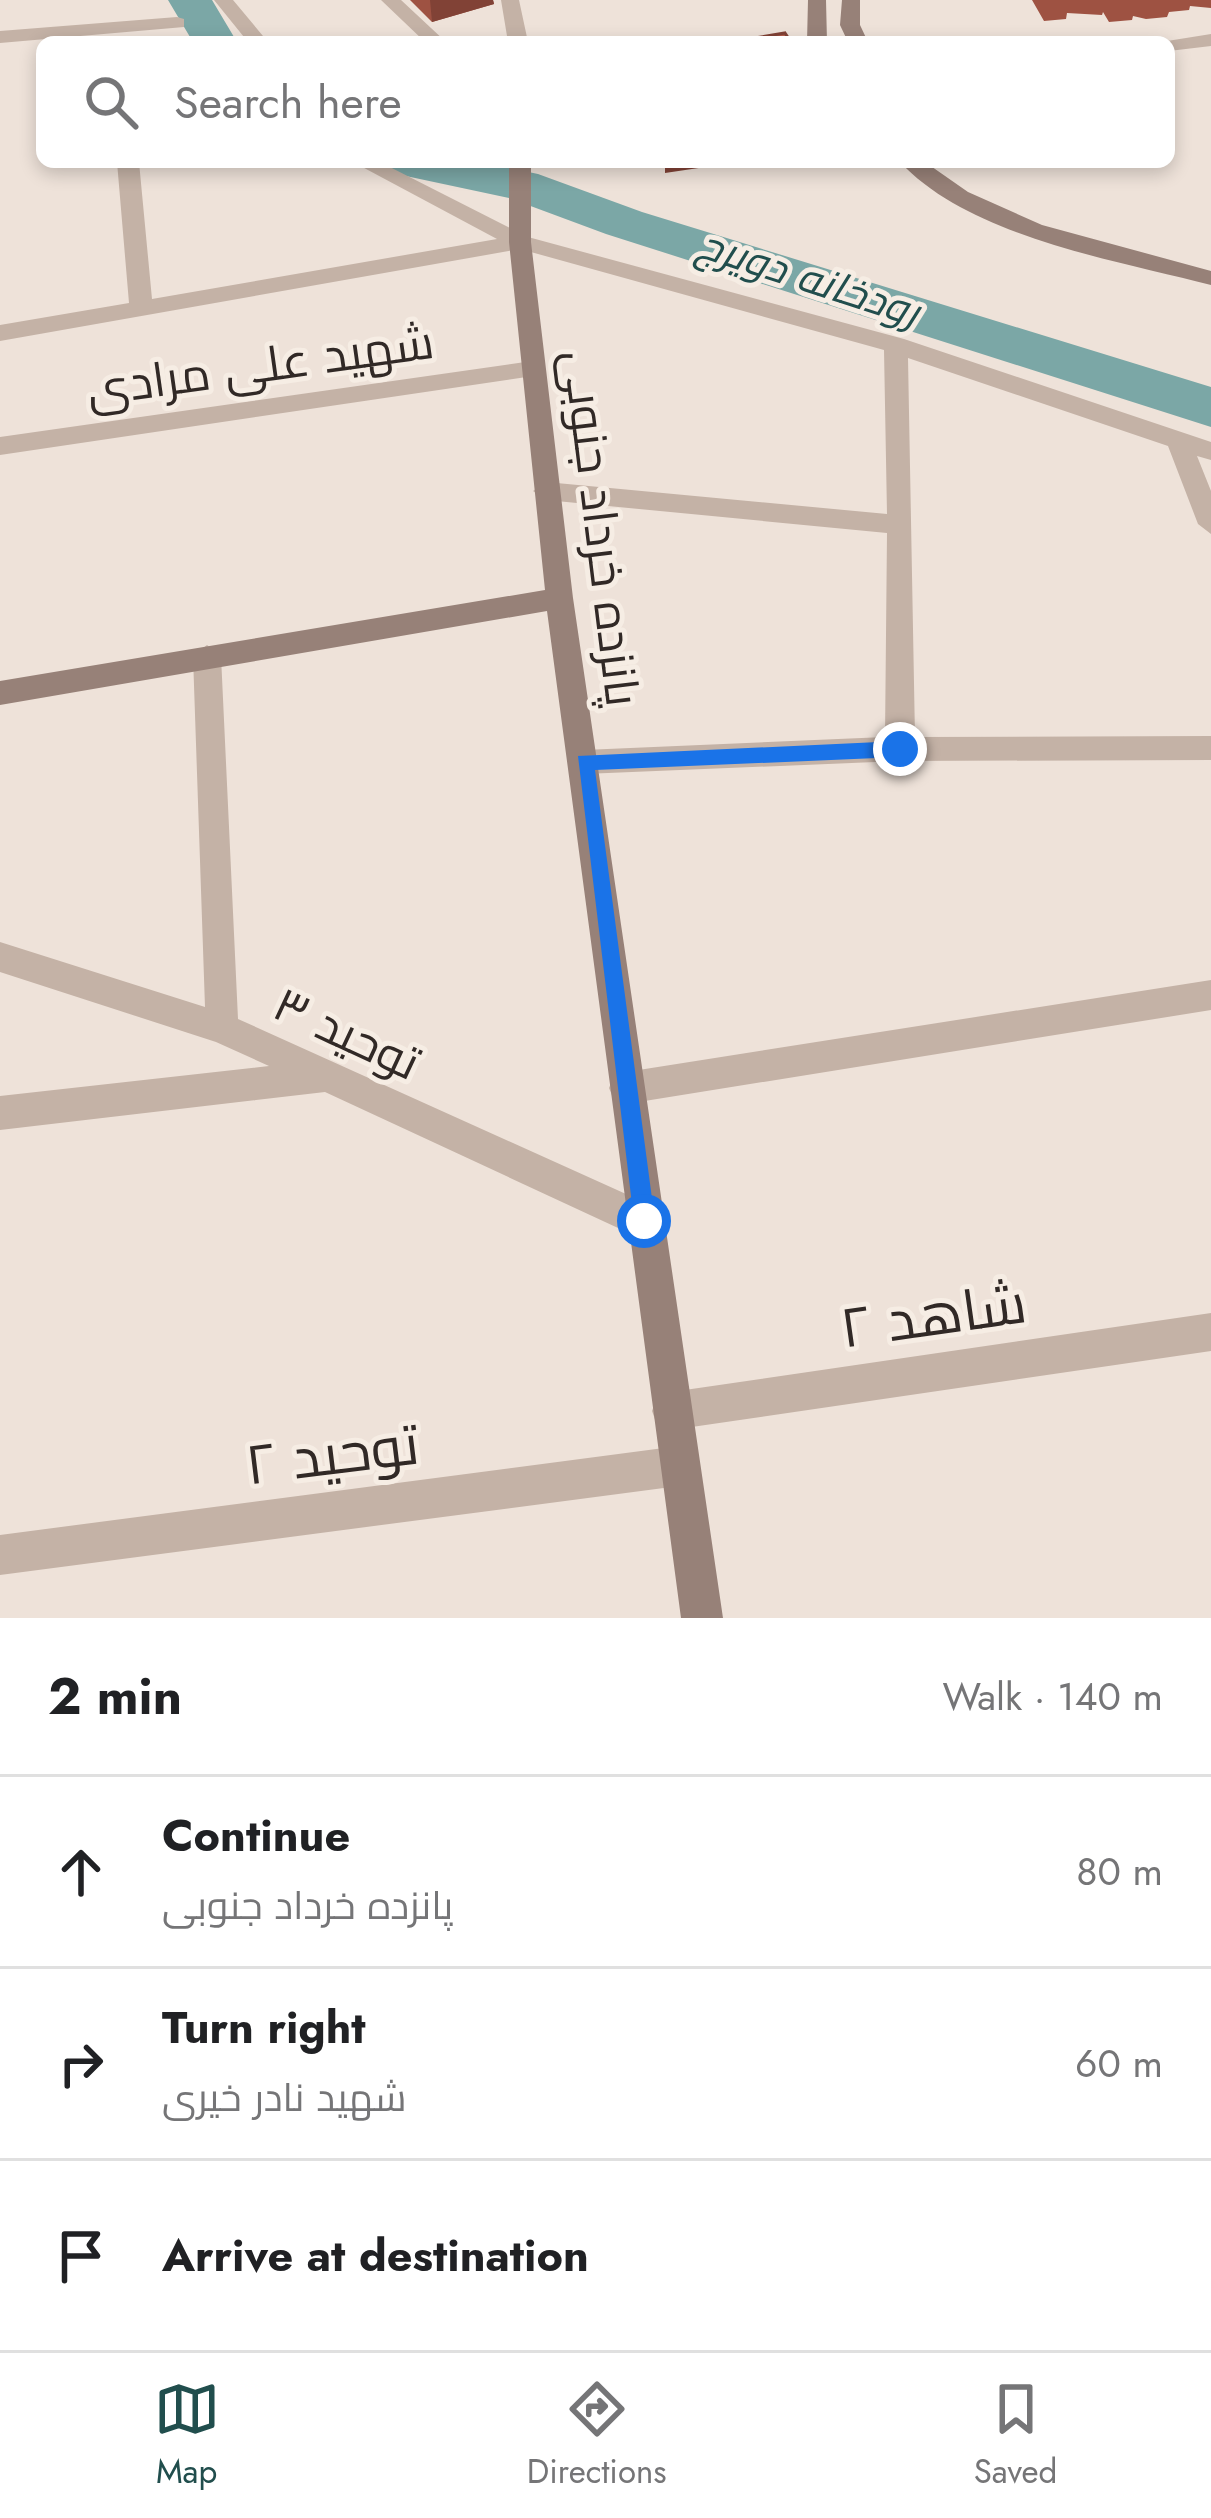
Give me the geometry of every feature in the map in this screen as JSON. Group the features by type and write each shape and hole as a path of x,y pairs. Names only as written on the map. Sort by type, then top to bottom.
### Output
{"main road":[{"path":"817,0 817,36"},
{"path":"851,0 854,33"},
{"name":"پانزده خرداد جنوبی","path":"519,168 520,242 558,588 702,1618"},
{"path":"930,169 960,197 1034,230 1211,278"},
{"path":"0,693 558,588"},
{"path":"0,678 558,588"}],"street":[{"path":"58,36 181,33 164,0"},
{"path":"224,0 253,36"},
{"path":"390,0 429,36"},
{"path":"510,0 517,36"},
{"path":"0,37 36,36"},
{"path":"1175,44 1211,40"},
{"path":"129,168 141,307"},
{"path":"376,168 520,242 896,345 1211,451"},
{"path":"436,254 454,230 447,202"},
{"path":"0,333 520,242"},
{"path":"896,345 900,749"},
{"name":"شهید علی مرادی","path":"0,446 532,368"},
{"path":"1179,442 1211,524"},
{"path":"546,491 900,525"},
{"path":"207,656 222,1028"},
{"path":"584,762 900,749 1211,748"},
{"name":"توحید ۳","path":"0,957 222,1028 644,1221"},
{"path":"626,1088 1211,995"},
{"path":"0,1113 324,1076"},
{"name":"شاهد ۲","path":"671,1411 1211,1332"},
{"name":"توحید ۲","path":"0,1555 679,1466"}],"waterway":[{"name":"رودخانه دویرج","path":"190,0 211,36"},
{"name":"رودخانه دویرج","path":"435,168 521,185 624,223 1211,407"}],"route":[{"path":"644,1221 584,762 900,749"}]}
